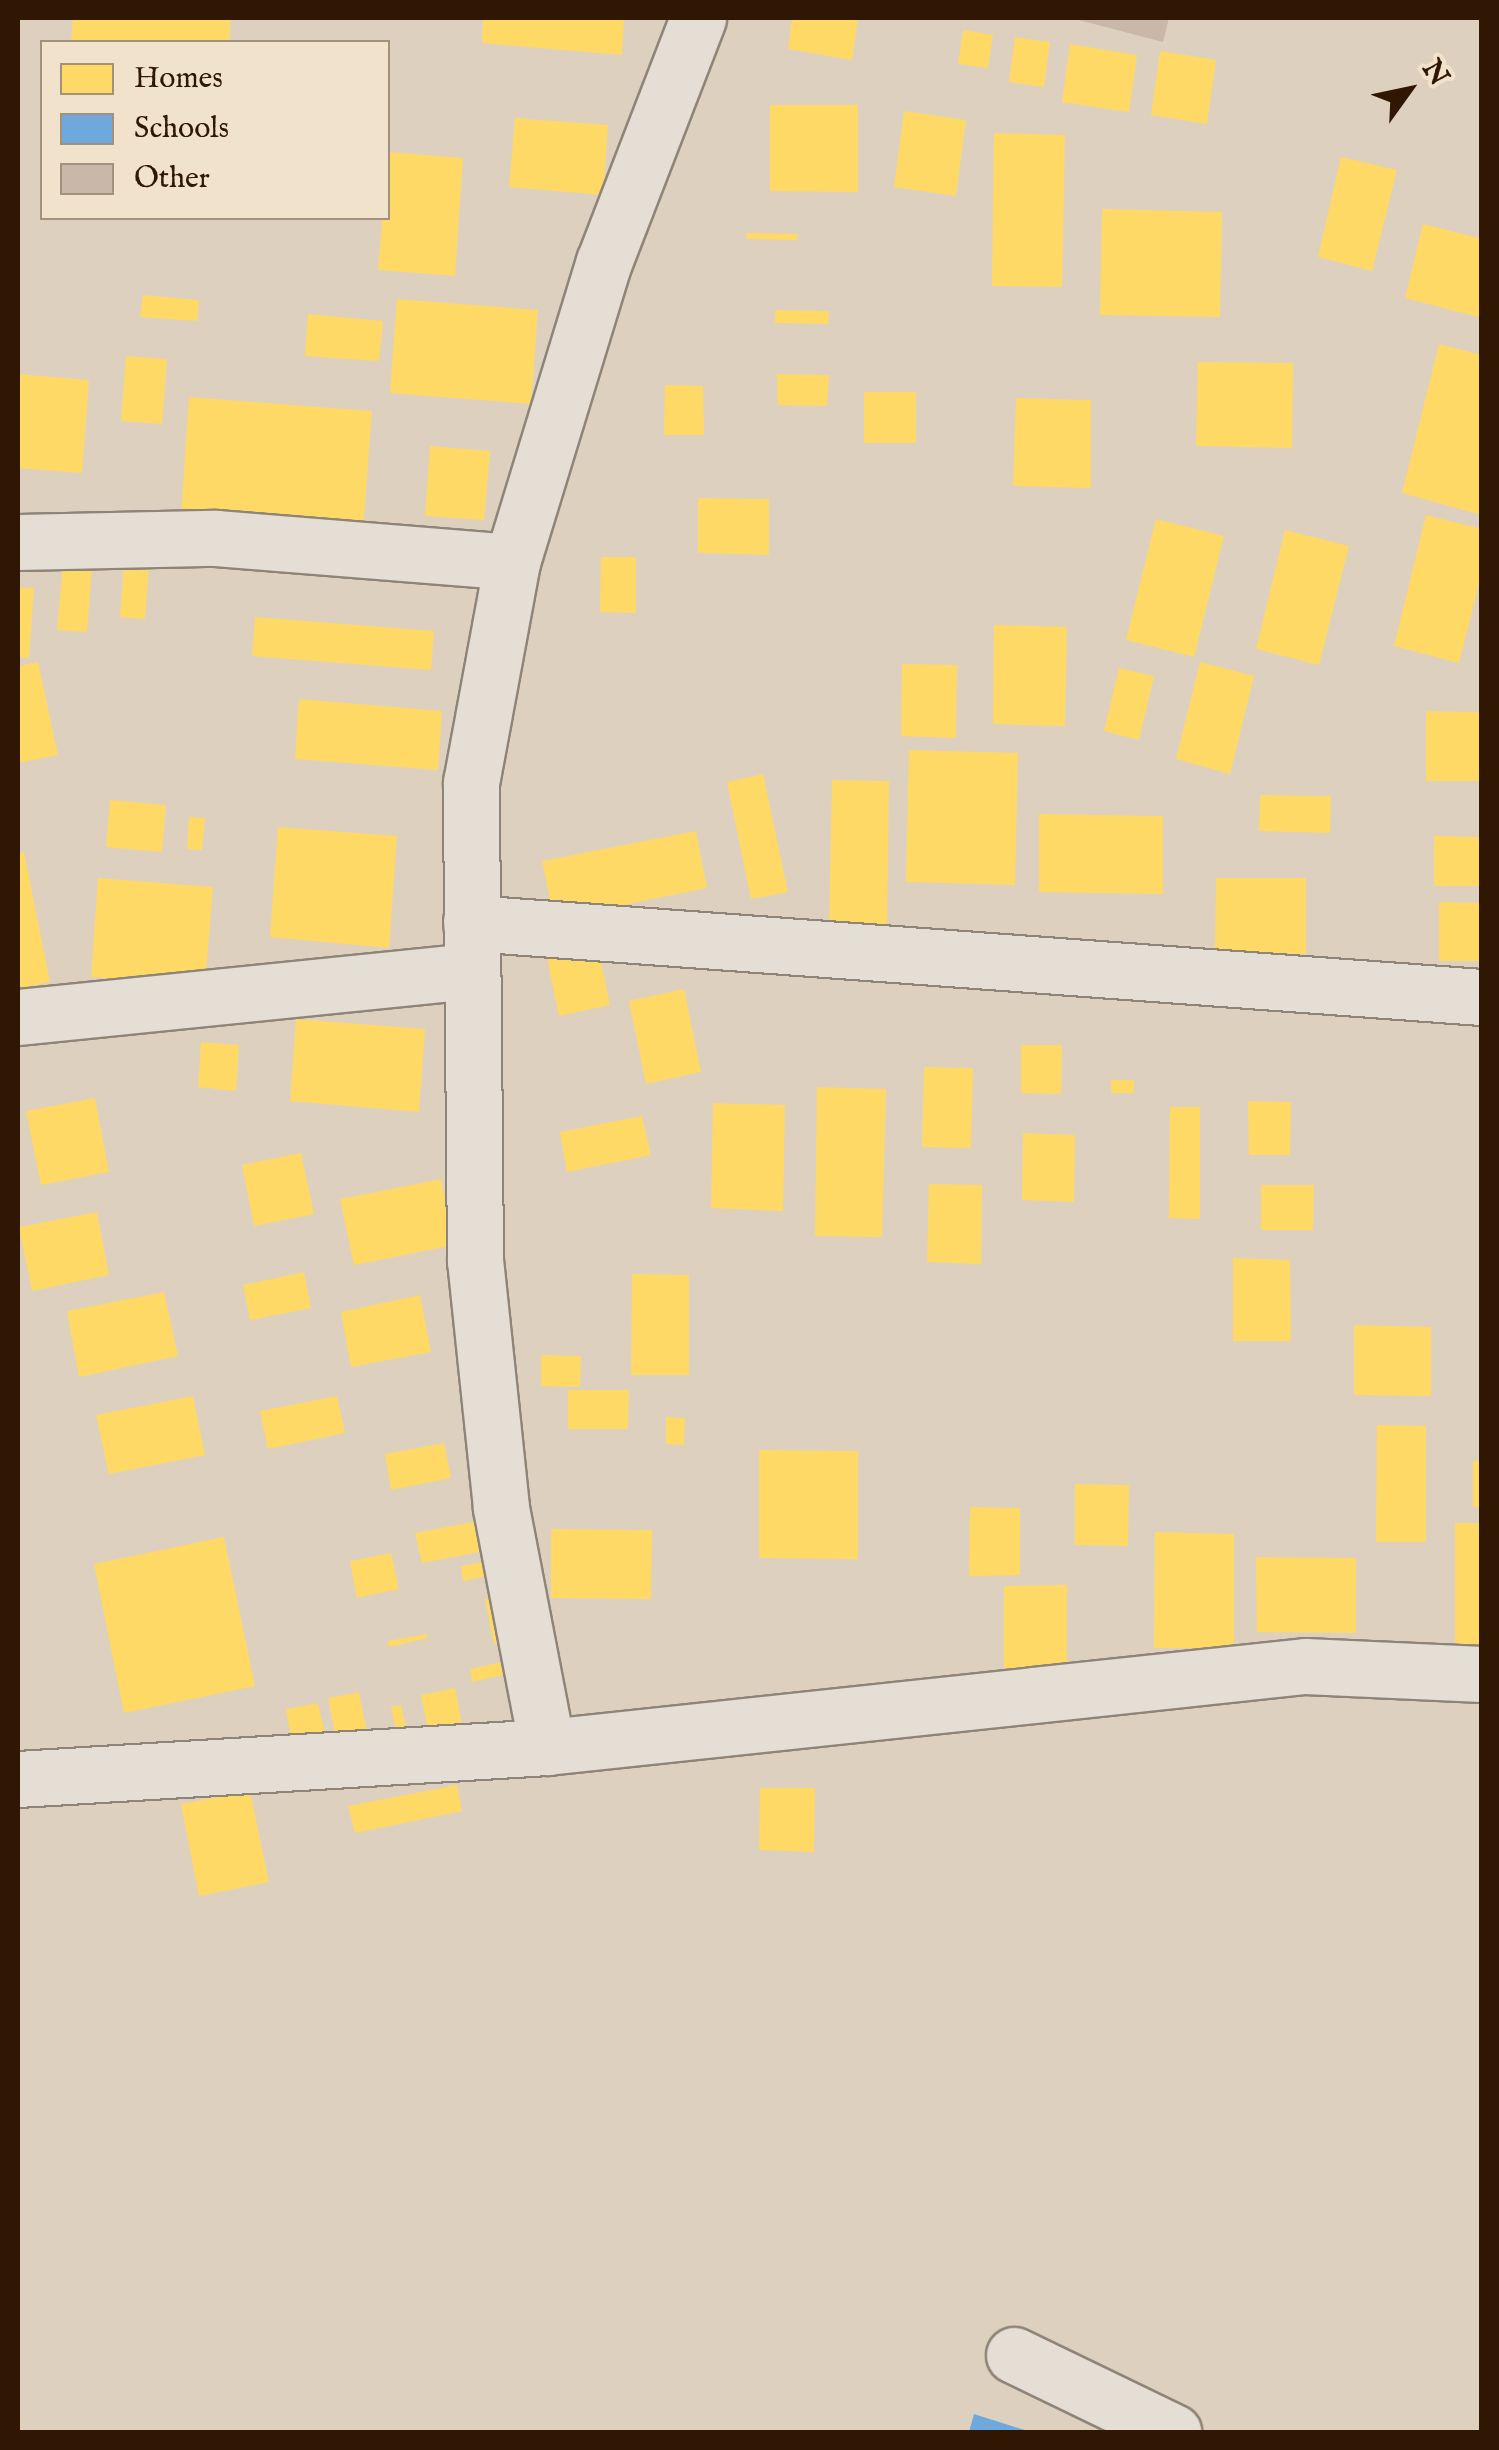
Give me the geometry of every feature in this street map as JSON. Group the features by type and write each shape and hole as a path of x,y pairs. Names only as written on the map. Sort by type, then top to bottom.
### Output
{"street":[{"path":"548,1748 501,1507 476,1261 471,782 512,562 604,262 698,18"},
{"path":"18,542 216,538 512,562"},
{"path":"18,1017 471,947 1482,997"},
{"path":"18,1779 548,1748 1306,1666 1482,1674"},
{"path":"1014,2354 1172,2432"}],"building: Homes":[{"path":"73,18 231,18 229,40 71,40"},
{"path":"483,18 624,18 622,55 482,43"},
{"path":"792,18 858,18 852,60 788,49"},
{"path":"963,30 993,35 988,68 958,64"},
{"path":"1015,37 1050,42 1044,87 1009,82"},
{"path":"1070,44 1137,55 1129,112 1062,102"},
{"path":"1160,51 1216,60 1207,124 1151,115"},
{"path":"770,105 858,105 858,192 770,191"},
{"path":"904,111 966,120 956,196 894,187"},
{"path":"515,118 608,125 603,195 509,187"},
{"path":"994,133 1065,135 1062,287 992,286"},
{"path":"390,152 463,158 455,276 378,270 382,220 390,220"},
{"path":"1341,157 1397,170 1372,271 1318,257"},
{"path":"1102,209 1222,212 1220,317 1100,315"},
{"path":"1423,224 1482,239 1482,318 1405,298"},
{"path":"746,233 798,234 797,240 746,239"},
{"path":"143,295 199,300 197,321 140,317"},
{"path":"397,299 538,310 531,404 390,393"},
{"path":"775,310 829,311 828,324 775,323"},
{"path":"308,314 383,321 379,361 305,356"},
{"path":"1439,344 1482,355 1482,515 1402,493"},
{"path":"126,356 167,359 162,424 121,421"},
{"path":"1198,362 1293,363 1292,448 1196,446"},
{"path":"18,374 89,380 82,473 18,468"},
{"path":"777,374 829,375 827,406 778,405"},
{"path":"665,385 703,386 704,435 664,435"},
{"path":"864,392 916,392 916,443 864,443"},
{"path":"189,397 372,411 363,530 181,516"},
{"path":"1016,398 1091,400 1091,488 1013,486"},
{"path":"430,446 490,451 484,520 425,516"},
{"path":"698,498 769,499 769,555 698,553"},
{"path":"1426,515 1482,529 1482,572 1459,663 1394,646"},
{"path":"1156,519 1224,536 1194,657 1126,640"},
{"path":"1285,530 1349,546 1319,665 1256,649"},
{"path":"601,557 636,557 636,613 600,612"},
{"path":"63,565 92,568 87,632 57,630"},
{"path":"124,565 149,567 145,619 120,617"},
{"path":"18,587 34,588 29,658 18,657"},
{"path":"255,617 434,631 431,670 252,656"},
{"path":"994,625 1067,627 1065,726 993,724"},
{"path":"38,662 58,755 18,763 18,666"},
{"path":"1200,662 1254,676 1230,774 1176,759"},
{"path":"902,664 957,665 956,738 901,736"},
{"path":"1119,668 1154,676 1139,740 1104,731"},
{"path":"299,699 442,711 438,770 295,759"},
{"path":"1426,711 1482,712 1482,781 1426,781"},
{"path":"909,750 1018,753 1015,885 906,882"},
{"path":"763,774 788,892 751,899 727,782"},
{"path":"832,780 889,781 887,930 829,929"},
{"path":"1260,795 1331,796 1330,833 1259,831"},
{"path":"110,800 166,805 162,852 106,847"},
{"path":"1039,814 1163,816 1163,894 1039,892"},
{"path":"189,817 205,818 202,850 187,849"},
{"path":"278,827 397,836 389,948 270,937"},
{"path":"696,831 707,888 554,919 542,861"},
{"path":"1434,836 1482,837 1482,886 1434,886"},
{"path":"24,852 50,982 18,989 18,854"},
{"path":"98,878 213,887 205,986 91,977"},
{"path":"1216,878 1306,878 1306,954 1215,953"},
{"path":"1439,902 1482,903 1482,961 1439,961"},
{"path":"598,948 610,1005 559,1016 547,958"},
{"path":"684,989 701,1072 646,1084 629,1001"},
{"path":"296,1019 425,1029 419,1112 290,1101"},
{"path":"201,1042 239,1045 236,1091 198,1087"},
{"path":"1021,1045 1062,1045 1061,1094 1021,1093"},
{"path":"924,1067 973,1068 971,1148 922,1147"},
{"path":"1111,1080 1134,1080 1134,1093 1111,1093"},
{"path":"817,1087 886,1089 882,1237 815,1236"},
{"path":"95,1098 109,1172 41,1185 26,1111"},
{"path":"1248,1101 1291,1102 1290,1155 1249,1155"},
{"path":"713,1103 785,1105 783,1211 711,1208"},
{"path":"1170,1107 1200,1107 1200,1219 1169,1218"},
{"path":"642,1116 651,1155 567,1172 560,1132"},
{"path":"1023,1133 1075,1135 1074,1202 1022,1200"},
{"path":"301,1153 314,1214 254,1226 242,1165"},
{"path":"441,1179 454,1245 354,1265 340,1199"},
{"path":"929,1184 982,1185 981,1264 927,1262"},
{"path":"1261,1185 1314,1185 1313,1230 1261,1230"},
{"path":"97,1212 109,1275 32,1291 19,1227"},
{"path":"1233,1258 1290,1260 1291,1341 1233,1341"},
{"path":"304,1272 311,1308 250,1320 243,1285"},
{"path":"632,1274 689,1275 689,1375 631,1375"},
{"path":"164,1292 178,1356 79,1377 67,1311"},
{"path":"420,1295 431,1352 351,1367 341,1312"},
{"path":"1354,1325 1431,1327 1431,1396 1354,1395"},
{"path":"541,1355 581,1356 580,1387 541,1386"},
{"path":"568,1390 629,1390 628,1429 568,1429"},
{"path":"193,1396 205,1455 109,1474 96,1415"},
{"path":"337,1396 345,1433 268,1449 260,1411"},
{"path":"666,1417 685,1418 684,1445 666,1444"},
{"path":"1377,1425 1426,1426 1426,1542 1376,1542"},
{"path":"444,1443 451,1478 391,1490 385,1454"},
{"path":"759,1450 858,1451 858,1559 759,1558"},
{"path":"1482,1460 1482,1507 1473,1507 1473,1461"},
{"path":"1075,1484 1129,1485 1128,1546 1075,1545"},
{"path":"970,1507 1020,1508 1020,1575 969,1576"},
{"path":"494,1518 500,1548 422,1563 415,1533"},
{"path":"1455,1523 1482,1523 1482,1644 1455,1644"},
{"path":"551,1529 652,1530 651,1599 551,1598"},
{"path":"1155,1532 1234,1534 1234,1648 1154,1648"},
{"path":"224,1537 255,1686 124,1713 94,1564"},
{"path":"391,1553 399,1589 357,1598 350,1561"},
{"path":"1256,1557 1356,1558 1356,1633 1257,1632"},
{"path":"484,1562 487,1576 463,1581 461,1566"},
{"path":"1067,1585 1067,1668 1004,1668 1004,1586"},
{"path":"511,1594 521,1639 494,1644 485,1599"},
{"path":"427,1634 428,1638 389,1647 388,1641"},
{"path":"516,1659 517,1672 472,1682 470,1669"},
{"path":"455,1688 462,1725 428,1731 421,1695"},
{"path":"359,1692 368,1738 337,1744 328,1698"},
{"path":"318,1703 327,1742 293,1749 286,1709"},
{"path":"401,1705 411,1748 400,1750 391,1707"},
{"path":"457,1785 462,1811 355,1833 348,1806"},
{"path":"760,1788 815,1788 814,1852 759,1850"},
{"path":"250,1791 269,1882 199,1896 181,1804"}],"building: Schools":[{"path":"974,2414 1031,2432 969,2432"}],"building: Other":[{"path":"1071,18 1169,18 1163,42"}]}
